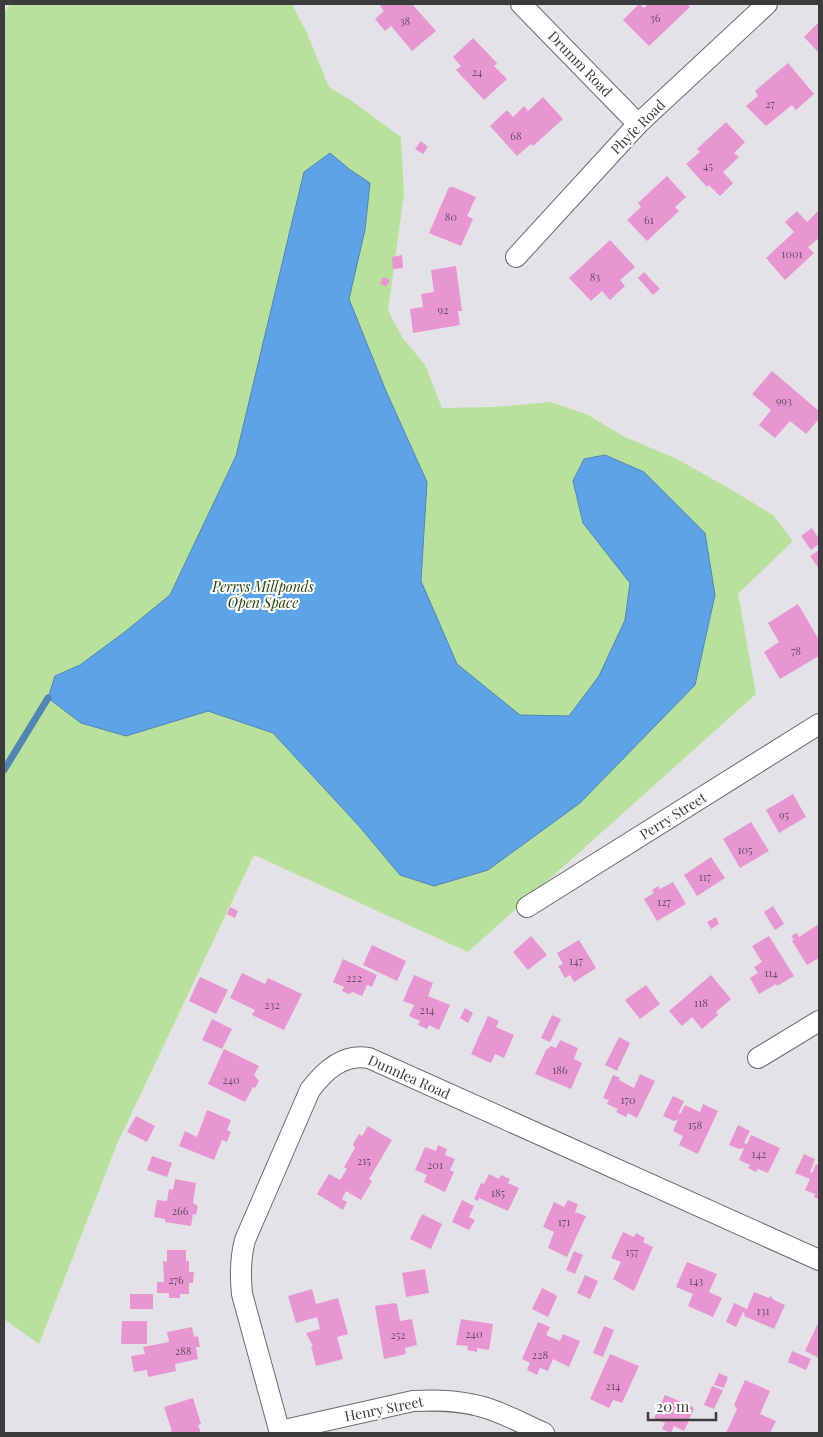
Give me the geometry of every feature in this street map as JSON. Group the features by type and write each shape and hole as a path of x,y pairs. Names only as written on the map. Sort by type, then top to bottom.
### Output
{"street":[{"name":"Drumm Road","path":"521,4 638,124"},
{"name":"Phyfe Road","path":"516,257 638,124 767,4"},
{"name":"Perry Street","path":"527,907 819,724"},
{"path":"758,1058 819,1020"},
{"name":"Dunnlea Road","path":"280,1432 242,1294 241,1255 245,1240 310,1090 331,1067 354,1057 369,1058 819,1260"},
{"name":"Henry Street","path":"280,1432 414,1401 434,1400 458,1401 481,1406 544,1433"}],"green space":[{"name":"Perrys Millponds Open Space","path":"10,4 292,4 307,33 329,87 352,101 401,137 404,194 388,310 402,337 425,365 442,408 492,407 551,402 588,415 625,437 677,459 773,515 793,541 738,594 756,694 468,952 254,855 117,1144 39,1344 4,1319 4,14"}],"water":[{"path":"330,153 370,183 365,230 349,299 386,391 427,482 421,581 457,664 520,715 569,716 599,676 625,620 630,583 583,523 573,481 584,459 605,455 644,472 705,533 715,595 695,685 580,803 488,870 434,886 400,875 359,826 273,733 208,711 126,736 81,723 48,698 55,676 80,665 170,595 236,456 304,172"}],"building":[{"path":"383,4 412,4 436,31 412,51 391,26 385,31 375,19 384,11 380,6"},
{"path":"639,4 644,8 648,4 687,4 690,7 649,46 623,20"},
{"path":"819,22 819,53 804,37"},
{"path":"473,38 497,63 494,66 507,79 484,100 456,70 461,66 453,57"},
{"path":"788,63 814,94 796,110 792,105 766,126 746,106 758,96 755,91"},
{"path":"543,97 563,119 533,146 531,144 517,156 490,126 507,110 513,117 524,106 528,111"},
{"path":"726,122 745,142 734,153 739,157 723,172 733,183 720,196 709,185 707,187 686,164 700,152 697,149"},
{"path":"421,141 428,147 423,154 415,149"},
{"path":"667,176 686,197 675,207 679,211 647,241 627,220 641,207 638,203"},
{"path":"449,187 476,197 467,216 473,219 461,246 429,233"},
{"path":"819,210 819,238 808,247 814,253 785,280 766,258 794,232 785,222 797,211 807,222"},
{"path":"610,240 635,267 620,280 625,286 610,300 602,291 591,301 569,278"},
{"path":"402,255 403,268 393,269 392,257"},
{"path":"456,266 462,311 458,311 460,325 413,333 410,309 423,307 421,294 434,292 431,270"},
{"path":"644,272 660,289 653,295 638,278"},
{"path":"383,277 390,280 386,287 380,283"},
{"path":"772,371 819,411 819,419 806,434 790,421 775,438 759,425 771,410 752,394"},
{"path":"812,528 819,539 819,544 811,550 801,536"},
{"path":"819,550 819,569 810,556"},
{"path":"798,604 819,640 819,656 780,679 764,652 779,642 768,623"},
{"path":"793,794 806,817 779,833 766,810"},
{"path":"751,822 769,851 740,868 723,839"},
{"path":"711,857 725,878 697,896 684,875"},
{"path":"673,882 686,904 657,921 644,899 654,893 652,890 658,886 660,889"},
{"path":"773,906 784,924 775,930 764,912"},
{"path":"230,907 238,911 235,918 227,914"},
{"path":"716,917 719,924 711,929 707,922"},
{"path":"819,924 819,961 817,959 807,965 792,941 794,940 791,936 797,933 799,937"},
{"path":"531,936 547,955 528,970 513,952"},
{"path":"769,936 794,976 759,994 750,978 758,973 754,967 762,962 752,946"},
{"path":"579,940 596,968 574,982 570,975 565,978 558,966 563,964 557,953"},
{"path":"372,945 406,961 397,981 363,965"},
{"path":"343,959 377,975 372,987 367,985 362,996 353,992 349,994 342,991 344,987 333,982"},
{"path":"242,973 265,984 268,978 302,994 284,1030 252,1015 255,1010 230,998"},
{"path":"414,975 433,983 428,996 450,1005 439,1030 429,1025 427,1029 418,1025 420,1021 409,1016 414,1005 403,1001"},
{"path":"711,975 731,999 716,1012 718,1015 702,1029 692,1017 682,1026 669,1011"},
{"path":"200,977 228,990 216,1014 189,1001"},
{"path":"646,985 660,1004 640,1019 625,1000"},
{"path":"465,1008 473,1013 468,1023 460,1018"},
{"path":"552,1015 561,1019 550,1042 541,1038"},
{"path":"488,1016 499,1021 496,1027 514,1035 504,1058 495,1054 491,1063 471,1054"},
{"path":"212,1019 232,1029 222,1049 202,1040"},
{"path":"619,1037 630,1043 617,1071 605,1065"},
{"path":"560,1040 578,1048 574,1059 582,1063 571,1089 535,1074 546,1050 551,1046 556,1048"},
{"path":"224,1049 259,1066 254,1075 259,1081 255,1088 253,1087 245,1102 208,1084"},
{"path":"640,1074 655,1081 637,1118 628,1113 626,1117 616,1112 618,1109 607,1104 609,1100 603,1098 613,1075 634,1088"},
{"path":"673,1096 684,1101 678,1114 681,1113 685,1105 700,1112 703,1104 718,1111 698,1154 679,1145 683,1136 673,1131 678,1119 674,1121 663,1116"},
{"path":"207,1110 231,1120 227,1130 231,1132 227,1142 222,1140 214,1160 179,1146 185,1131 197,1137"},
{"path":"136,1116 155,1126 147,1142 127,1132"},
{"path":"738,1125 750,1131 744,1143 747,1144 751,1135 780,1148 768,1173 758,1169 756,1172 748,1168 750,1165 739,1160 744,1148 739,1149 729,1145"},
{"path":"368,1126 392,1140 369,1179 372,1181 361,1200 346,1191 342,1199 347,1202 343,1210 317,1194 329,1174 340,1180 347,1169 344,1167 355,1148 353,1144 359,1134 362,1136"},
{"path":"438,1145 447,1149 445,1155 455,1159 450,1170 454,1172 445,1192 424,1182 427,1175 415,1170 425,1147 436,1151"},
{"path":"804,1154 815,1159 810,1172 812,1173 816,1164 819,1166 819,1199 814,1197 815,1194 805,1190 810,1179 795,1173"},
{"path":"152,1156 172,1163 167,1177 147,1170"},
{"path":"489,1174 499,1179 501,1175 510,1179 508,1183 519,1188 508,1211 479,1198 478,1201 474,1199 481,1183 484,1184"},
{"path":"175,1179 196,1183 193,1203 198,1206 196,1215 193,1214 191,1226 165,1222 165,1219 154,1217 157,1200 167,1201 169,1189 173,1190"},
{"path":"462,1200 474,1206 469,1217 475,1220 469,1230 452,1222"},
{"path":"568,1200 578,1204 575,1212 586,1216 567,1257 548,1248 554,1232 543,1227 554,1202 564,1207"},
{"path":"422,1214 442,1224 431,1249 410,1239"},
{"path":"623,1232 634,1237 636,1233 645,1238 643,1242 653,1247 634,1291 613,1279 621,1262 611,1258"},
{"path":"167,1250 186,1250 189,1272 194,1272 193,1283 189,1283 189,1294 180,1294 180,1298 169,1298 169,1293 157,1293 157,1282 164,1282 163,1261 167,1262"},
{"path":"574,1251 583,1255 575,1274 566,1270"},
{"path":"687,1262 717,1274 709,1292 722,1298 713,1317 688,1306 693,1294 676,1287"},
{"path":"425,1269 429,1293 406,1297 402,1273"},
{"path":"585,1275 598,1281 590,1299 577,1293"},
{"path":"542,1288 557,1297 548,1317 532,1309"},
{"path":"312,1289 316,1304 338,1298 348,1334 337,1337 343,1359 316,1366 311,1346 313,1346 306,1333 320,1329 317,1317 296,1323 288,1296"},
{"path":"754,1292 769,1298 770,1296 785,1305 774,1329 744,1316 743,1312 736,1327 726,1322 734,1303 747,1309"},
{"path":"130,1294 153,1294 153,1309 130,1309"},
{"path":"397,1304 400,1321 412,1319 417,1345 405,1348 406,1354 384,1359 375,1306"},
{"path":"461,1319 493,1324 489,1350 477,1348 477,1352 467,1350 468,1346 456,1345"},
{"path":"122,1321 147,1321 147,1344 121,1344"},
{"path":"819,1321 819,1358 805,1351"},
{"path":"538,1322 550,1327 546,1335 560,1341 563,1334 580,1341 569,1367 553,1359 548,1371 540,1368 537,1375 527,1370 530,1363 522,1359"},
{"path":"604,1326 614,1330 603,1357 593,1353"},
{"path":"192,1327 194,1337 198,1336 200,1347 196,1347 198,1359 175,1364 176,1371 148,1377 147,1370 134,1372 131,1356 145,1354 143,1347 169,1342 167,1332"},
{"path":"792,1351 811,1359 806,1370 788,1362"},
{"path":"610,1354 639,1366 622,1403 613,1400 609,1408 590,1399"},
{"path":"719,1373 728,1377 724,1388 714,1385"},
{"path":"745,1380 770,1391 760,1414 776,1421 770,1433 726,1433 737,1409 734,1405"},
{"path":"712,1386 723,1390 714,1409 704,1405"},
{"path":"665,1395 693,1407 694,1409 684,1431 674,1426 671,1433 662,1429 665,1423 654,1418"},
{"path":"193,1398 201,1424 198,1425 201,1433 168,1433 172,1431 164,1407"}],"waterway":[{"path":"4,770 48,698"}]}
